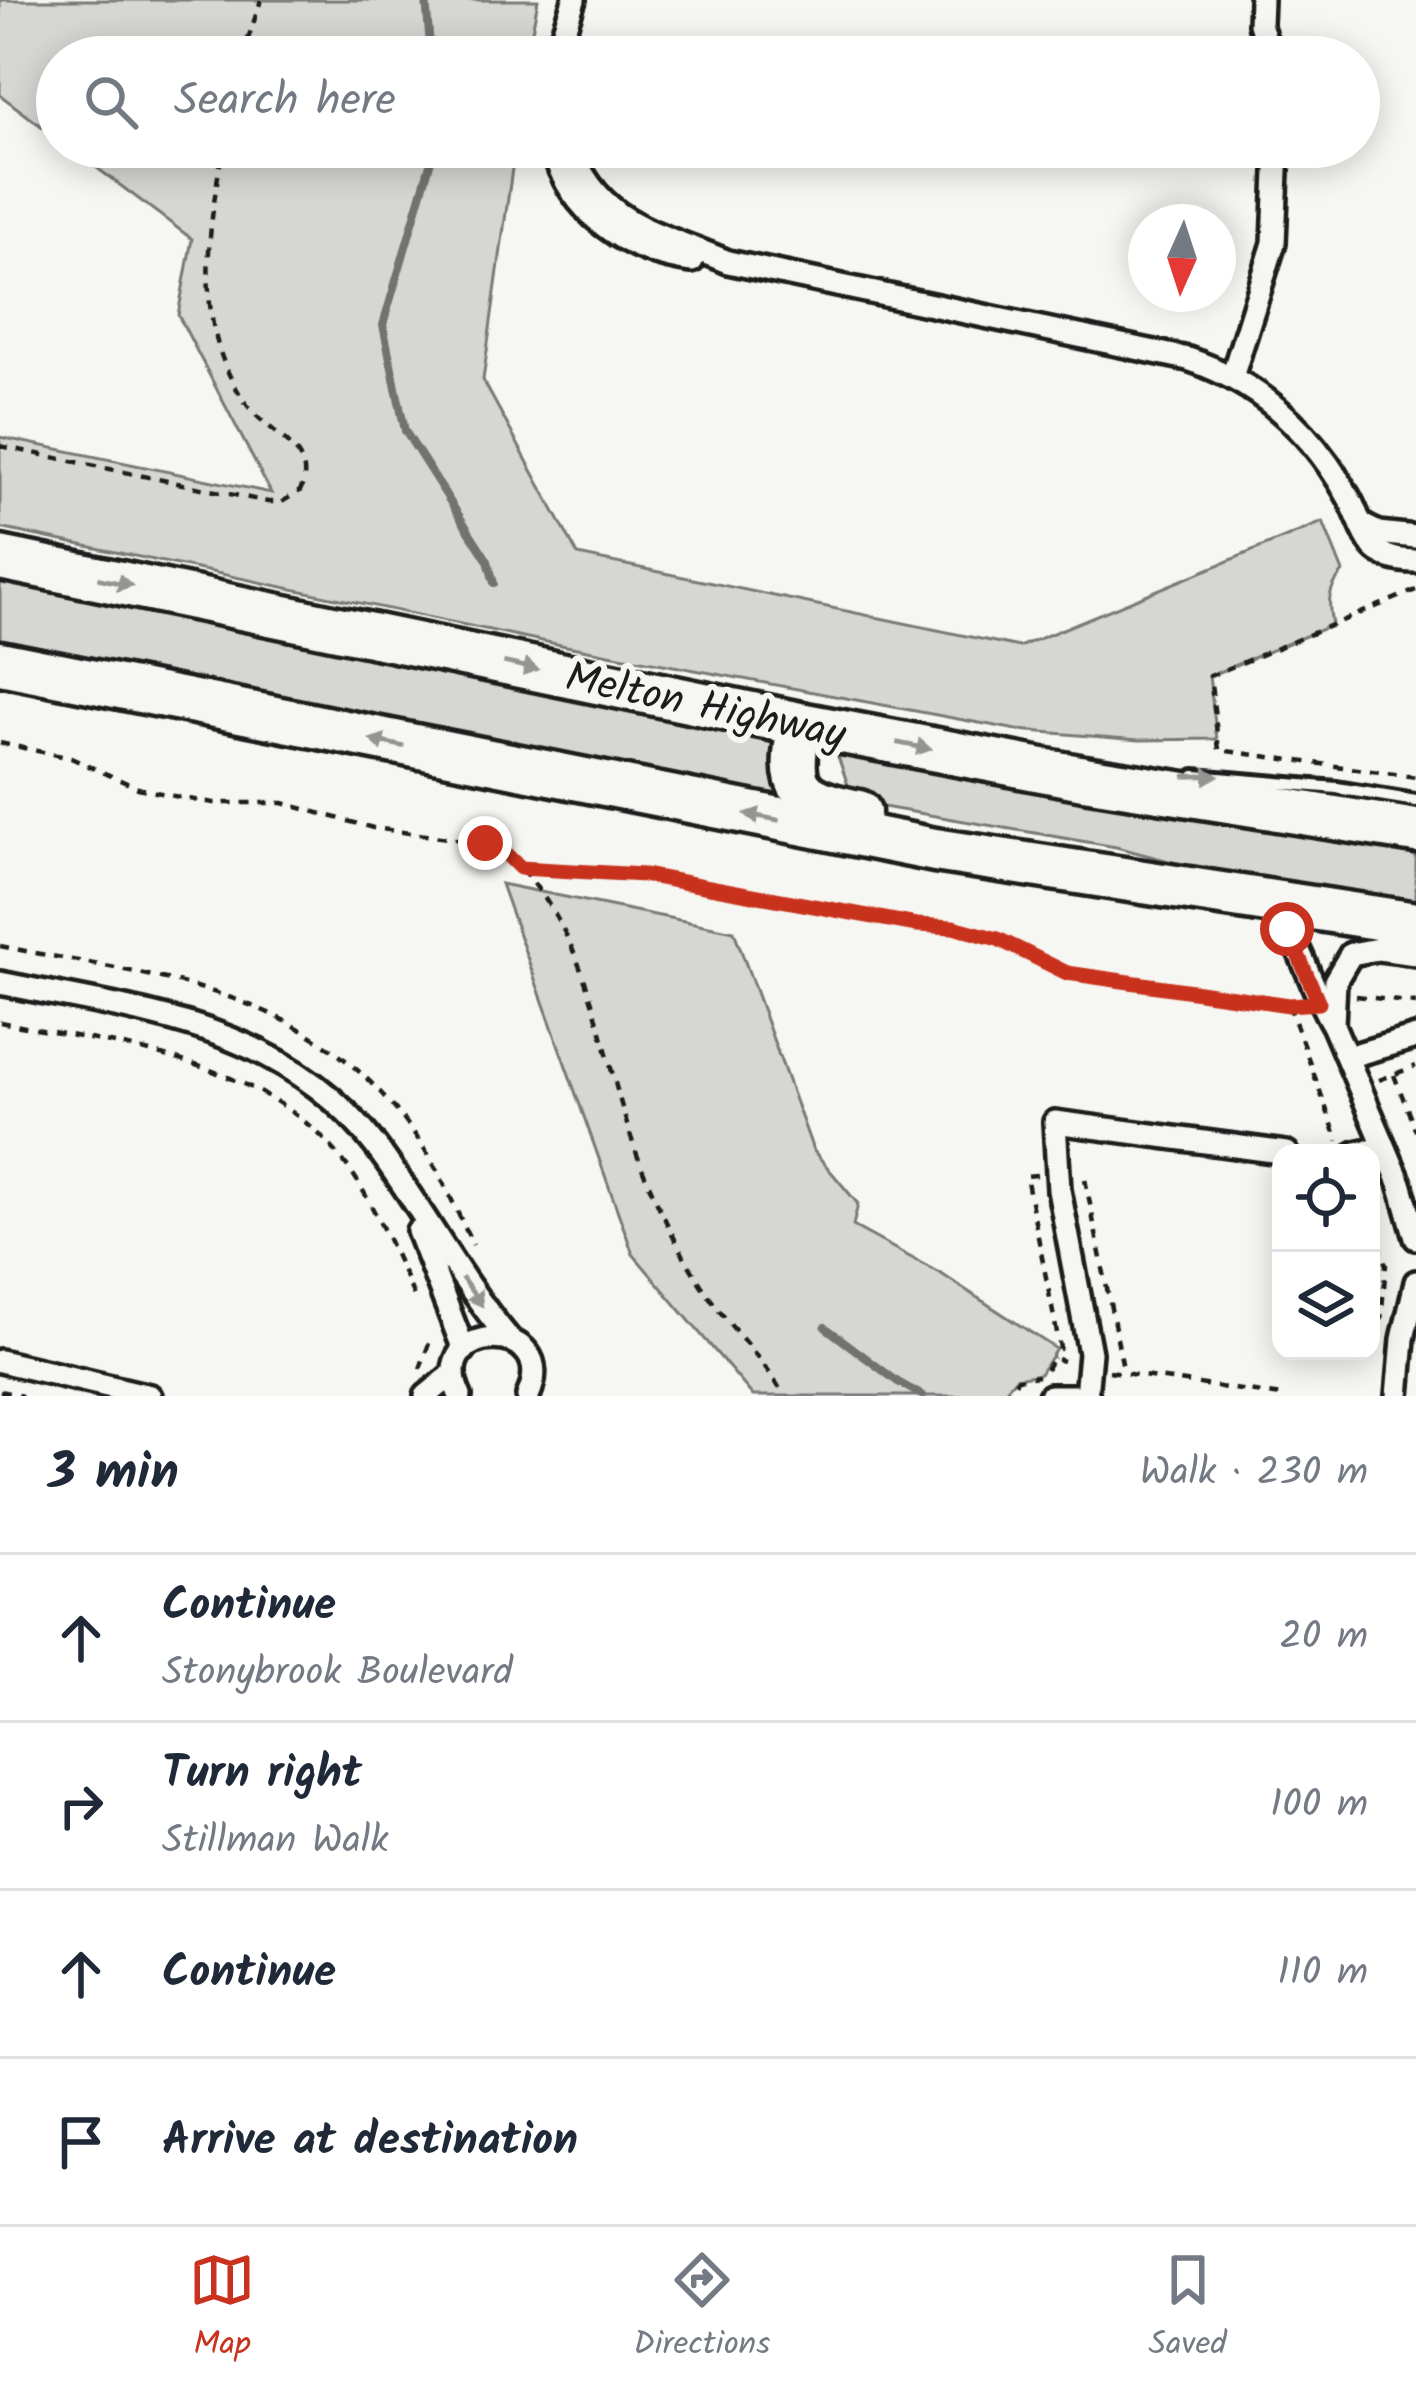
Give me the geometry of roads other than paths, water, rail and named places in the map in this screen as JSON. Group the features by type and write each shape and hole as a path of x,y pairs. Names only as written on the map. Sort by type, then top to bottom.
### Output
{"highway":[{"name":"Melton Highway","path":"0,558 800,724 1084,778 1416,831"},
{"path":"0,663 934,850 1416,924"},
{"path":"800,724 797,782 821,805 1135,864 1248,899"}],"street":[{"path":"1261,0 1262,36"},
{"path":"562,36 573,5"},
{"path":"571,36 573,5"},
{"path":"560,168 591,215 628,243 680,260 728,262"},
{"path":"580,168 588,184 626,221 728,262 1188,359 1232,377 1294,421 1330,468 1371,545 1379,552 1416,562"},
{"path":"1232,377 1271,255 1278,168"},
{"path":"1364,526 1388,535 1416,537"},
{"path":"1248,899 1290,933 1326,998 1404,1195 1416,1238"},
{"path":"1326,998 1351,954 1378,949 1416,954"},
{"path":"0,983 206,1028 291,1066 324,1090 350,1114 392,1170 467,1288 529,1357 532,1391"},
{"path":"1347,1057 1416,1037"},
{"path":"1050,1396 1087,1396 1090,1368 1059,1190 1055,1122 1272,1151"},
{"path":"1380,1148 1384,1147"},
{"path":"392,1170 464,1350 457,1385 422,1387"},
{"path":"1398,1396 1403,1339 1416,1282"},
{"path":"464,1350 485,1337 510,1340"},
{"path":"0,1361 150,1396"}],"lane":[{"path":"1084,778 1225,776 1416,801"}],"waterway":[{"path":"426,0 429,36"},
{"path":"429,168 383,325 405,431 488,561 494,583"},
{"path":"825,1327 923,1396"}]}
